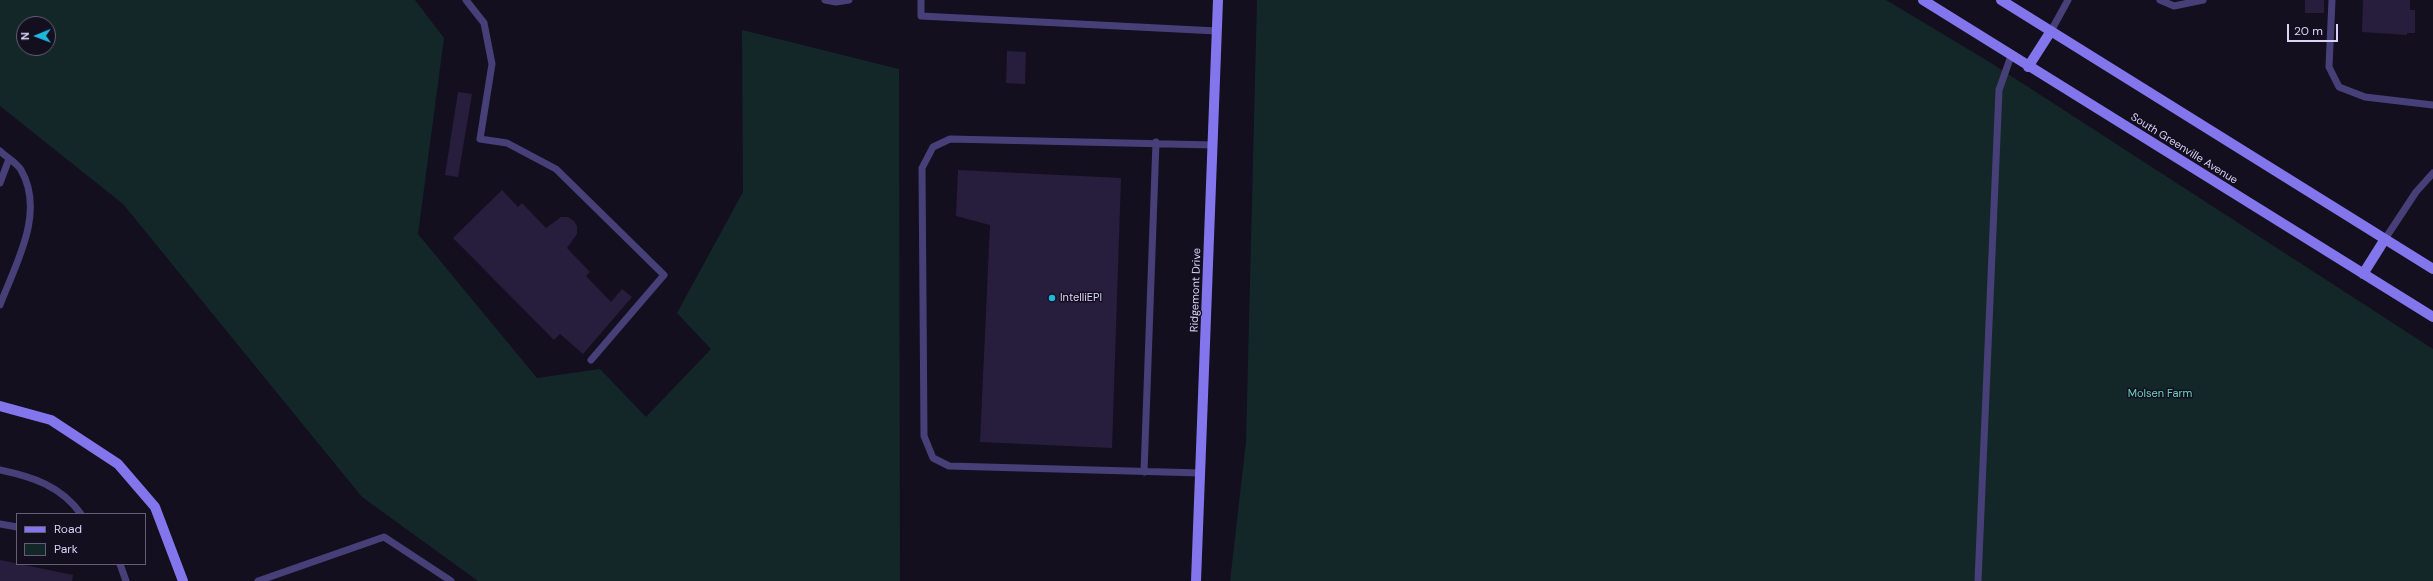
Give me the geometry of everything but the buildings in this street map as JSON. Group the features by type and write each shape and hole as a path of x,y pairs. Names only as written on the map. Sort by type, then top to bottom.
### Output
{"main road":[{"name":"Ridgemont Drive","path":"1196,581 1218,0"},
{"name":"South Greenville Avenue","path":"1923,0 2010,56 2433,317"},
{"path":"2001,0 2433,269"},
{"path":"2028,67 2051,31"},
{"path":"2363,274 2385,239"},
{"path":"0,406 51,420 118,464 155,506 184,581"}],"lane":[{"path":"466,0 484,23 492,64 480,140 507,143 556,169 664,276 591,360"},
{"path":"825,0 836,2 849,0"},
{"path":"922,0 921,16 1216,31"},
{"path":"2051,31 2068,0"},
{"path":"2160,0 2174,6 2203,0"},
{"path":"2332,0 2329,67 2339,87 2365,97 2433,105"},
{"path":"1978,581 1999,90 2010,56"},
{"path":"1201,473 950,466 933,458 924,436 922,168 933,147 950,139 1156,142 1212,145"},
{"path":"1144,472 1156,142"},
{"path":"0,151 20,169 28,194 29,229 0,305"},
{"path":"0,183 9,159"},
{"path":"2385,239 2416,192 2433,173"},
{"path":"0,470 51,485 72,501 80,513"},
{"path":"0,524 16,527"},
{"path":"258,581 384,537 451,581"},
{"path":"120,565 126,581"}],"green space":[{"path":"0,0 415,0 444,38 418,234 537,378 600,369 646,417 711,349 677,313 743,192 742,30 899,69 900,581 478,581 362,497 123,204 0,106"},
{"name":"Molsen Farm","path":"1257,0 1886,0 1991,63 2433,349 2433,581 1230,581 1246,442"}],"place":[{"name":"IntelliEPI","path":"1052,298"}]}
